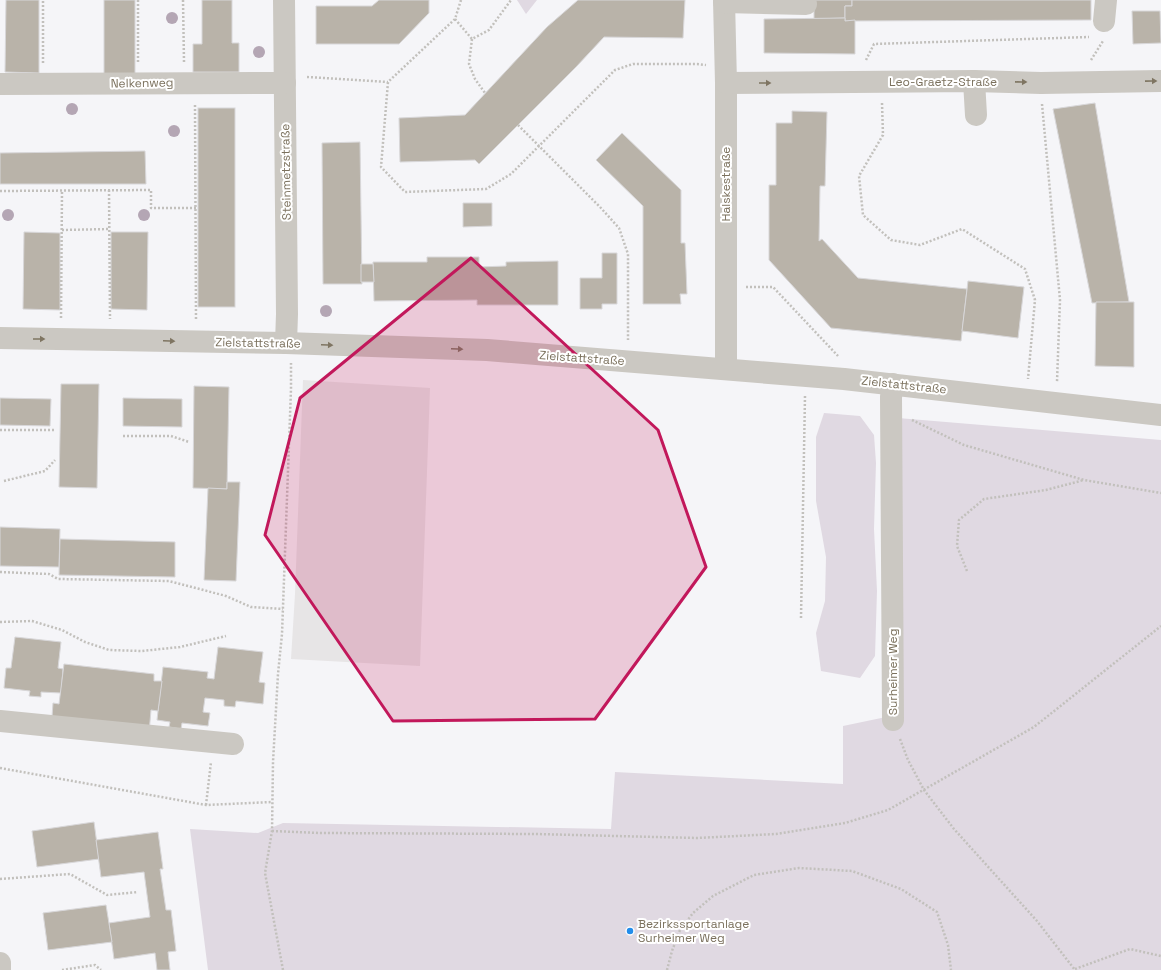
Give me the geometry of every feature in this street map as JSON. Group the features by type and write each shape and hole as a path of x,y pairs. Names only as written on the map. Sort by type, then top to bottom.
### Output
{"street":[{"name":"Steinmetzstraße","path":"284,0 287,306 286,343"},
{"path":"724,1 806,4"},
{"name":"Halskestraße","path":"724,1 726,76 726,369"},
{"name":"Leo-Graetz-Straße","path":"726,76 882,82 974,81 1041,83 1161,81"},
{"name":"Nelkenweg","path":"0,84 138,84 285,79"},
{"path":"974,81 976,115"},
{"name":"Zielstattstraße","path":"0,338 286,343 487,350 844,379 892,391 1056,402 1161,415"},
{"name":"Surheimer Weg","path":"892,391 893,720"},
{"path":"0,721 223,743"},
{"path":"0,964 0,970"}],"path":[{"path":"43,0 43,84"},
{"path":"138,0 138,84"},
{"path":"183,0 190,82 196,208 196,342"},
{"path":"461,0 455,19 388,82 381,167 405,192 486,189 511,174 615,70 633,64 697,64 726,76"},
{"path":"472,40 489,30 511,0"},
{"path":"455,19 472,40 469,64 475,79 485,93"},
{"path":"865,63 874,44 1102,24 1087,66 1087,82"},
{"path":"285,79 388,82"},
{"path":"882,82 883,135 859,176 863,215 891,240 920,245 962,229 1025,269 1035,300 1028,380"},
{"path":"1041,83 1060,300 1056,402"},
{"path":"518,125 619,228 628,254 628,346"},
{"path":"109,190 110,324"},
{"path":"0,191 151,190 151,208 196,208"},
{"path":"56,338 61,324 62,191"},
{"path":"62,230 110,229"},
{"path":"726,287 772,287 844,363 844,379"},
{"path":"283,970 265,873 272,831 275,732 283,609 291,389 291,361 286,343"},
{"path":"801,618 805,391"},
{"path":"892,391 911,420 964,445 1084,480 1161,493"},
{"path":"0,430 55,430"},
{"path":"123,436 171,436 189,442"},
{"path":"4,482 45,471 55,460"},
{"path":"967,571 957,546 959,520 984,499 1046,490 1084,480"},
{"path":"0,572 49,574 58,579 169,581 226,596 251,607 283,609"},
{"path":"0,622 32,620 62,630 85,642 109,650 142,650 180,647 226,636"},
{"path":"272,831 319,833 536,834 697,838 776,834 845,823 888,810 1034,727 1161,626"},
{"name":"Surheimer Weg","path":"893,720 908,760 924,790 954,830 1037,921 1075,970"},
{"path":"206,806 223,743"},
{"path":"0,768 206,806 272,802"},
{"path":"667,970 680,930 693,913 713,896 754,875 799,868 852,871 901,889 936,912 948,945 951,970"},
{"path":"0,879 70,874 107,895 138,892"},
{"path":"1075,970 1130,949 1161,956"},
{"path":"62,970 95,965 101,970"}],"highlighted area":[{"path":"471,258 658,430 706,567 595,719 393,721 265,535 300,398"}],"shaded area":[{"path":"517,0 537,0 526,14"},
{"path":"303,380 430,388 420,666 291,659 295,594"},
{"path":"824,413 860,416 874,435 876,463 874,529 877,591 875,656 860,678 821,671 816,633 825,601 826,557 816,501 816,437"},
{"path":"886,417 1161,440 1161,970 208,970 190,829 258,833 283,823 611,829 615,772 843,784 843,726 886,717"}],"building":[{"path":"6,0 39,0 39,73 5,72"},
{"path":"104,0 135,0 135,74 104,74"},
{"path":"202,0 232,0 232,43 239,43 239,72 193,72 193,44 202,44"},
{"path":"379,0 429,0 429,13 399,44 316,44 316,6 372,6"},
{"path":"578,0 685,0 683,38 604,37 479,164 475,160 400,162 399,118 465,115 547,27"},
{"path":"814,0 852,0 852,6 845,6 845,18 814,19"},
{"path":"852,0 1091,0 1091,20 845,21 845,6 852,6"},
{"path":"1132,11 1160,11 1161,43 1133,44"},
{"path":"845,18 845,21 855,20 855,54 764,53 764,19"},
{"path":"1095,103 1129,302 1092,303 1053,109"},
{"path":"198,108 235,108 235,307 198,307"},
{"path":"792,111 827,112 825,186 820,186 819,241 822,239 858,278 967,289 961,341 831,328 769,260 769,185 776,185 776,123 792,123"},
{"path":"622,133 681,190 681,243 685,243 687,294 680,294 681,304 643,304 643,206 596,160"},
{"path":"360,142 362,284 323,284 322,143"},
{"path":"145,151 146,184 0,184 0,153"},
{"path":"463,203 492,203 492,226 463,227"},
{"path":"24,232 60,233 60,310 23,309"},
{"path":"111,232 148,232 147,310 111,309"},
{"path":"602,253 617,253 617,304 602,304 602,309 580,309 580,278 602,278"},
{"path":"427,257 479,257 479,267 506,266 506,262 558,261 558,305 477,305 477,300 374,301 373,262 427,262"},
{"path":"361,264 373,264 374,282 361,282"},
{"path":"968,281 1024,287 1018,338 962,331"},
{"path":"1096,302 1134,302 1134,367 1095,366"},
{"path":"61,384 99,384 97,488 59,487"},
{"path":"194,386 229,387 227,489 193,488"},
{"path":"0,398 51,399 50,426 0,425"},
{"path":"123,398 182,399 182,427 123,426"},
{"path":"227,482 240,482 236,581 204,580 208,488 227,489"},
{"path":"0,527 60,529 59,567 0,566"},
{"path":"60,539 175,542 175,577 59,575"},
{"path":"15,637 61,642 58,668 63,669 61,693 41,692 41,697 29,696 30,691 4,688 6,668 11,668"},
{"path":"218,647 263,652 259,682 265,683 263,704 236,701 235,707 224,706 224,700 205,698 203,712 210,713 208,726 182,723 181,729 169,727 170,722 157,720 163,667 208,672 207,678 214,679"},
{"path":"64,664 154,674 154,681 162,681 158,711 151,710 149,733 52,717 53,703 59,704"},
{"path":"94,822 99,859 37,867 32,831"},
{"path":"158,832 163,869 160,869 166,910 171,910 176,951 168,952 170,970 157,970 155,953 114,959 109,923 150,917 144,872 101,877 96,840"},
{"path":"106,905 112,942 48,950 43,913"}],"place":[{"name":"Bezirkssportanlage Surheimer Weg","path":"630,931"}]}
